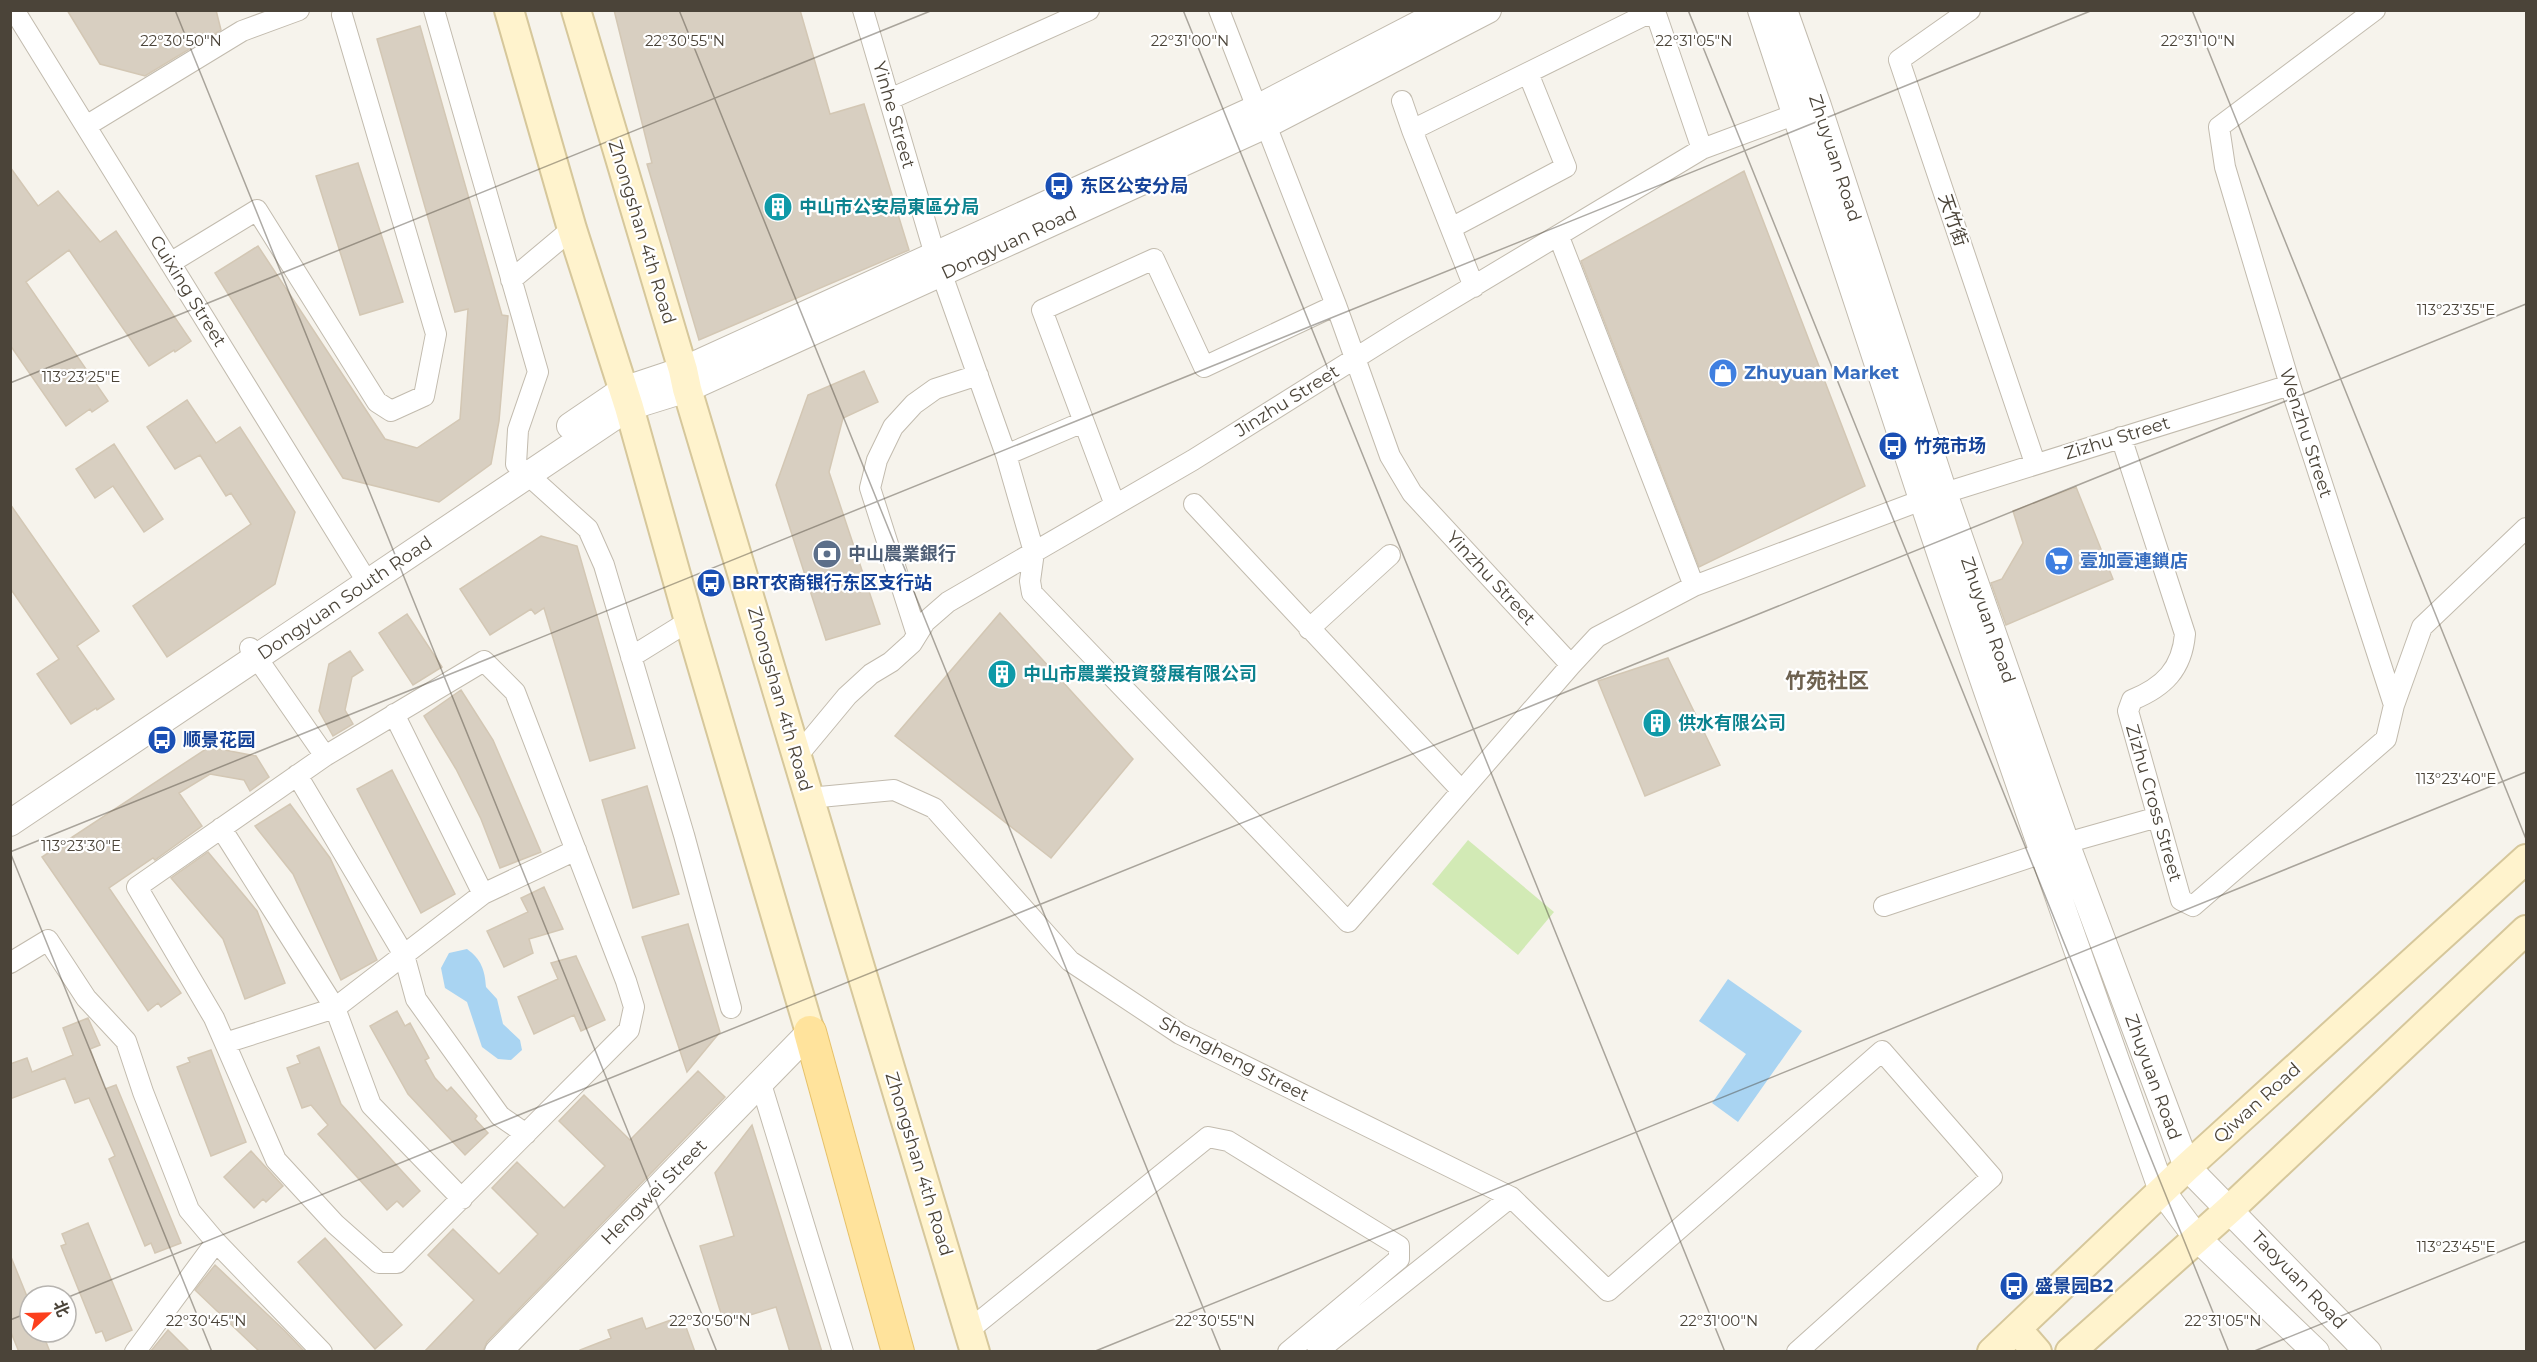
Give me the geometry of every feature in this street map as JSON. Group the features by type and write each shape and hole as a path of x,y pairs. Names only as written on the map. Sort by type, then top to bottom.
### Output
{"main road":[{"path":"509,10 572,229 626,399 810,1032 898,1352"},
{"name":"Zhongshan 4th Road","path":"576,10 972,1341"},
{"name":"Qiwan Road","path":"1992,1352 2187,1167 2526,859"},
{"path":"2070,1352 2230,1209 2526,930"},
{"path":"2017,1329 2037,1352"}],"street":[{"name":"Cuixing Street","path":"14,10 361,572"},
{"path":"86,126 242,31 299,10"},
{"path":"434,10 538,372 518,430 522,469 588,529 604,565 684,835 731,1008"},
{"name":"Yinhe Street","path":"863,10 938,265 1006,455 1034,552"},
{"path":"890,99 1089,10"},
{"name":"Yinzhu Street","path":"1219,10 1336,305 1390,456 1412,493 1571,665"},
{"name":"Dongyuan Road","path":"1262,116 1446,10"},
{"name":"Dongyuan Road","path":"685,380 1488,10"},
{"name":"Zhuyuan Road","path":"1761,10 1807,110"},
{"name":"Zhuyuan Road","path":"1784,10 1807,110 1933,496 2054,848 2162,1191"},
{"name":"天竹街","path":"1970,10 1899,60 2035,463"},
{"name":"Wenzhu Street","path":"2375,11 2219,127 2225,167 2290,385 2394,705"},
{"path":"170,263 257,210 377,402 391,411 424,396 436,334 344,12"},
{"path":"1412,130 1645,15 1652,14 1657,17 1702,149"},
{"path":"1450,228 1566,167 1528,73"},
{"path":"1402,101 1474,287"},
{"name":"Jinzhu Street","path":"798,755 847,696 871,674 891,662 912,643 925,622 948,602 1193,460 1702,149 1807,110"},
{"path":"511,280 572,229"},
{"path":"1559,237 1694,586"},
{"path":"1115,505 1042,310 1154,259 1204,367 1336,305"},
{"path":"917,635 870,488 877,460 893,427 914,404 935,389 978,375"},
{"name":"Dongyuan South Road","path":"10,823 253,653 626,399 685,380"},
{"name":"Zizhu Street","path":"1933,496 2290,385"},
{"path":"1006,455 1083,422"},
{"name":"Zizhu Cross Street","path":"2121,437 2185,634 2183,651 2173,672 2151,692 2132,700 2128,711 2181,900 2193,906 2386,739 2394,705"},
{"name":"Dongyuan South Road","path":"10,802 253,653 361,572 522,469"},
{"path":"1034,552 1030,581 1032,592 1348,922 1597,637 1694,586 1933,496"},
{"path":"1194,504 1461,790"},
{"path":"2394,705 2422,627 2526,528"},
{"path":"1309,629 1390,555"},
{"path":"631,657 689,621"},
{"path":"253,653 325,756"},
{"path":"484,661 514,692 634,1007 629,1030 398,1263 379,1263 335,1224 276,1160 214,1018 137,887 325,756 484,661"},
{"path":"394,714 483,894"},
{"path":"297,775 404,955 416,999 500,1116 526,1134"},
{"name":"Shengheng Street","path":"809,798 894,790 934,808 1070,961 1180,1035 1511,1197 1608,1292 1882,1051 1992,1177 1797,1352"},
{"path":"1884,906 2054,848 2158,817"},
{"path":"221,828 335,1008 371,1105 462,1199"},
{"name":"Zhuyuan Road","path":"2054,848 2187,1167 2230,1209"},
{"path":"225,1043 335,1008 483,894 576,850"},
{"path":"10,963 48,940 86,999 126,1041 143,1092 189,1210 216,1242 322,1352"},
{"name":"Hengwei Street","path":"498,1352 810,1032"},
{"path":"761,1084 843,1352"},
{"path":"972,1341 1208,1137 1228,1142 1399,1246 1398,1259 1288,1352"},
{"name":"Taoyuan Road","path":"2162,1191 2197,1238 2316,1352"},
{"path":"1317,1352 1511,1197"},
{"name":"Taoyuan Road","path":"2230,1209 2368,1352"},
{"path":"135,1352 216,1242"}],"green space":[{"path":"1468,840 1554,912 1518,955 1432,884"}],"water":[{"path":"467,949 481,965 486,987 497,999 503,1024 520,1040 522,1050 511,1060 498,1059 482,1047 467,1002 445,988 441,968 449,953"},
{"path":"1728,979 1802,1031 1738,1122 1712,1103 1746,1054 1699,1021"}],"building":[{"path":"67,10 216,10 221,30 145,76 100,64"},
{"name":"中山市公安局東區分局","path":"614,10 800,10 830,114 864,104 909,250 699,340 647,164 652,163"},
{"path":"420,26 502,315 508,316 499,421 491,464 439,502 343,478 215,273 258,246 385,439 417,448 460,419 468,309 455,312 377,39"},
{"path":"358,163 403,302 360,315 316,176"},
{"path":"10,167 38,206 58,191 100,242 116,231 191,341 149,366 69,250 26,282 108,401 92,412 90,409 66,426 10,345"},
{"name":"Zhuyuan Market","path":"1744,171 1865,486 1699,567 1581,261"},
{"name":"中山農業銀行","path":"864,371 878,402 843,418 829,472 880,624 826,640 776,485 808,395"},
{"path":"187,400 216,443 240,427 295,512 275,584 167,657 133,606 251,524 231,493 226,496 200,455 175,469 147,427"},
{"path":"114,444 163,519 144,532 113,486 95,498 76,469"},
{"name":"壹加壹連鎖店","path":"2076,487 2113,579 2006,625 1991,583 2002,579 2023,543 2013,511"},
{"path":"10,504 99,631 77,646 114,699 71,724 37,674 59,659 10,588"},
{"path":"541,536 577,546 635,748 590,761 544,608 535,614 531,609 490,635 460,589"},
{"name":"中山市農業投資發展有限公司","path":"1000,613 1133,759 1051,858 895,736"},
{"path":"407,614 442,667 413,685 379,633"},
{"path":"350,651 363,670 352,677 345,710 353,724 333,736 319,711 329,664"},
{"name":"供水有限公司","path":"1668,658 1720,765 1645,796 1598,681"},
{"path":"461,690 493,740 541,852 500,868 481,819 456,769 424,716"},
{"path":"209,747 256,756 269,777 250,791 244,780 210,774 179,793 202,826 155,860 153,858 109,888 181,993 161,1007 158,1003 148,1011 42,857"},
{"path":"392,770 455,894 421,913 357,789"},
{"path":"647,786 679,894 633,908 602,800"},
{"path":"290,804 330,858 377,960 341,980 293,874 255,826"},
{"path":"208,852 257,911 285,983 245,999 223,939 171,878"},
{"path":"544,887 563,929 529,939 533,953 504,967 487,931 528,912 521,898"},
{"path":"688,924 720,1032 687,1072 642,937"},
{"path":"576,956 605,1020 581,1031 574,1015 534,1034 518,997 558,979 551,963"},
{"path":"397,1011 405,1026 410,1023 429,1058 425,1060 435,1078 447,1091 451,1087 477,1116 475,1119 488,1133 465,1155 408,1094 370,1026"},
{"path":"88,1018 100,1045 90,1049 105,1089 116,1085 181,1243 155,1253 151,1243 145,1246 109,1159 115,1156 89,1098 75,1103 65,1078 10,1099 10,1064 27,1058 32,1072 73,1055 63,1028"},
{"path":"319,1047 341,1104 420,1191 403,1207 397,1201 387,1210 318,1134 328,1125 311,1105 302,1108 287,1068 300,1063 297,1056"},
{"path":"211,1050 246,1142 211,1156 177,1067 190,1062 188,1058"},
{"path":"698,1071 725,1097 487,1342 483,1351 424,1352 474,1300 428,1255 453,1229 499,1274 538,1234 492,1188 517,1162 564,1208 605,1166 559,1121 584,1095 630,1140"},
{"path":"752,1125 822,1352 790,1352 776,1307 724,1323 700,1246 734,1236 715,1173"},
{"path":"251,1151 283,1186 266,1202 263,1199 254,1208 224,1177"},
{"path":"88,1223 132,1330 106,1341 102,1331 96,1333 61,1246 66,1244 62,1234"},
{"path":"325,1238 402,1325 375,1349 298,1262"},
{"path":"11,1257 22,1284 18,1284 18,1344 47,1344 50,1352 19,1352 10,1330"},
{"path":"215,1265 305,1352 260,1352 195,1290"},
{"path":"682,1316 695,1352 580,1352 580,1350 611,1338 608,1330 642,1318 646,1329"},
{"path":"168,1330 190,1352 150,1352"}],"place":[{"name":"东区公安分局","path":"1059,186"},
{"name":"中山市公安局東區分局","path":"778,207"},
{"name":"Zhuyuan Market","path":"1723,373"},
{"name":"竹苑市场","path":"1893,446"},
{"name":"中山農業銀行","path":"827,554"},
{"name":"壹加壹連鎖店","path":"2059,561"},
{"name":"BRT农商银行东区支行站","path":"711,583"},
{"name":"中山市農業投資發展有限公司","path":"1002,674"},
{"name":"供水有限公司","path":"1657,723"},
{"name":"顺景花园","path":"162,740"},
{"name":"盛景园B2","path":"2014,1286"}],"district":[{"name":"竹苑社区","path":"1827,681"}]}
